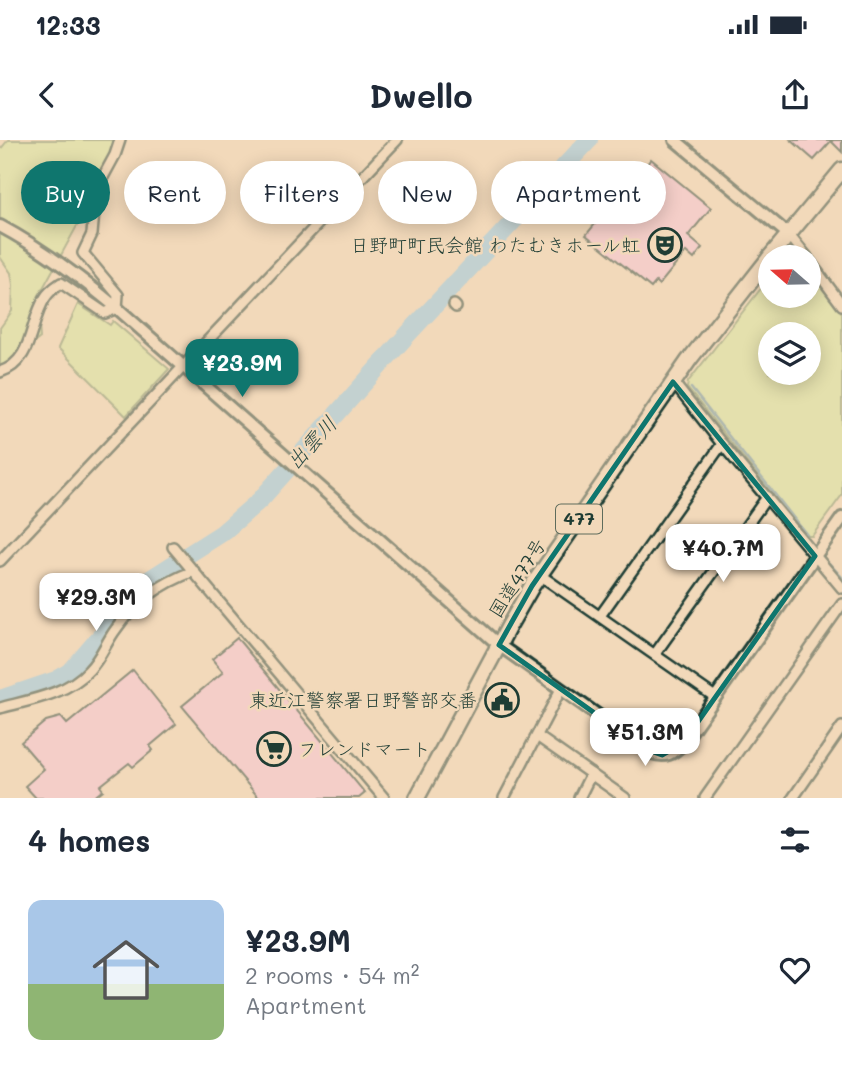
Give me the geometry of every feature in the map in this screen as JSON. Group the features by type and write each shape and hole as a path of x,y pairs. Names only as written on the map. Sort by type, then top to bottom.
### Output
{"highway":[{"name":"国道477号","path":"780,245 842,170"},
{"name":"国道477号","path":"417,798 540,575 674,382 758,273"}],"street":[{"path":"117,308 118,296 83,253 92,234 96,190 120,140"},
{"path":"0,561 397,140"},
{"path":"675,140 789,235 797,245"},
{"path":"0,226 63,264 117,308 499,645 645,749 662,755 672,754 683,743 842,518"},
{"path":"821,276 842,305"},
{"path":"0,372 9,369 29,344 40,306 47,294 61,282 105,313 117,308"},
{"path":"674,382 842,588"},
{"path":"600,616 722,444"},
{"path":"655,654 767,497"},
{"path":"173,547 384,798"},
{"path":"0,708 51,694 76,682 89,671 128,613 168,581 191,567"},
{"path":"540,575 715,697"},
{"path":"705,798 842,604"},
{"path":"504,798 561,689"},
{"path":"793,798 842,727"},
{"path":"537,736 625,798"},
{"path":"579,798 591,774"}],"highlighted area":[{"path":"673,382 815,556 683,743 662,755 645,749 499,645 532,586"}],"green space":[{"path":"8,140 124,140 110,166 110,161 21,161 21,224 78,224 37,299 40,338 0,368 0,328 12,311 13,285 11,273 0,257 0,150"},
{"path":"821,284 842,313 842,495 812,536 806,536 687,388 688,382 758,292 758,308 821,308"},
{"path":"78,304 110,325 113,321 169,369 126,416 58,348"}],"building":[{"path":"791,140 842,140 842,152 831,141 814,160"},
{"path":"666,171 711,208 688,236 702,248 694,259 686,252 659,285 656,282 651,288 586,235 595,224 666,224"},
{"name":"フレンドマート","path":"237,638 365,793 359,798 259,798 182,706 223,672 212,659"},
{"path":"133,670 176,724 150,746 153,750 133,767 129,763 100,786 103,790 93,798 36,798 25,786 44,769 21,742 46,721 61,717 67,724"}],"waterway":[{"name":"出雲川","path":"0,699 56,680 70,672 104,632 121,606 142,584 222,533 260,500 408,334 589,140"},
{"path":"691,388 807,535"},
{"path":"829,563 842,577"}],"place":[{"name":"日野町町民会館 わたむきホール虹","path":"665,245"},
{"name":"東近江警察署日野警部交番","path":"502,700"},
{"name":"フレンドマート","path":"274,749"}]}
